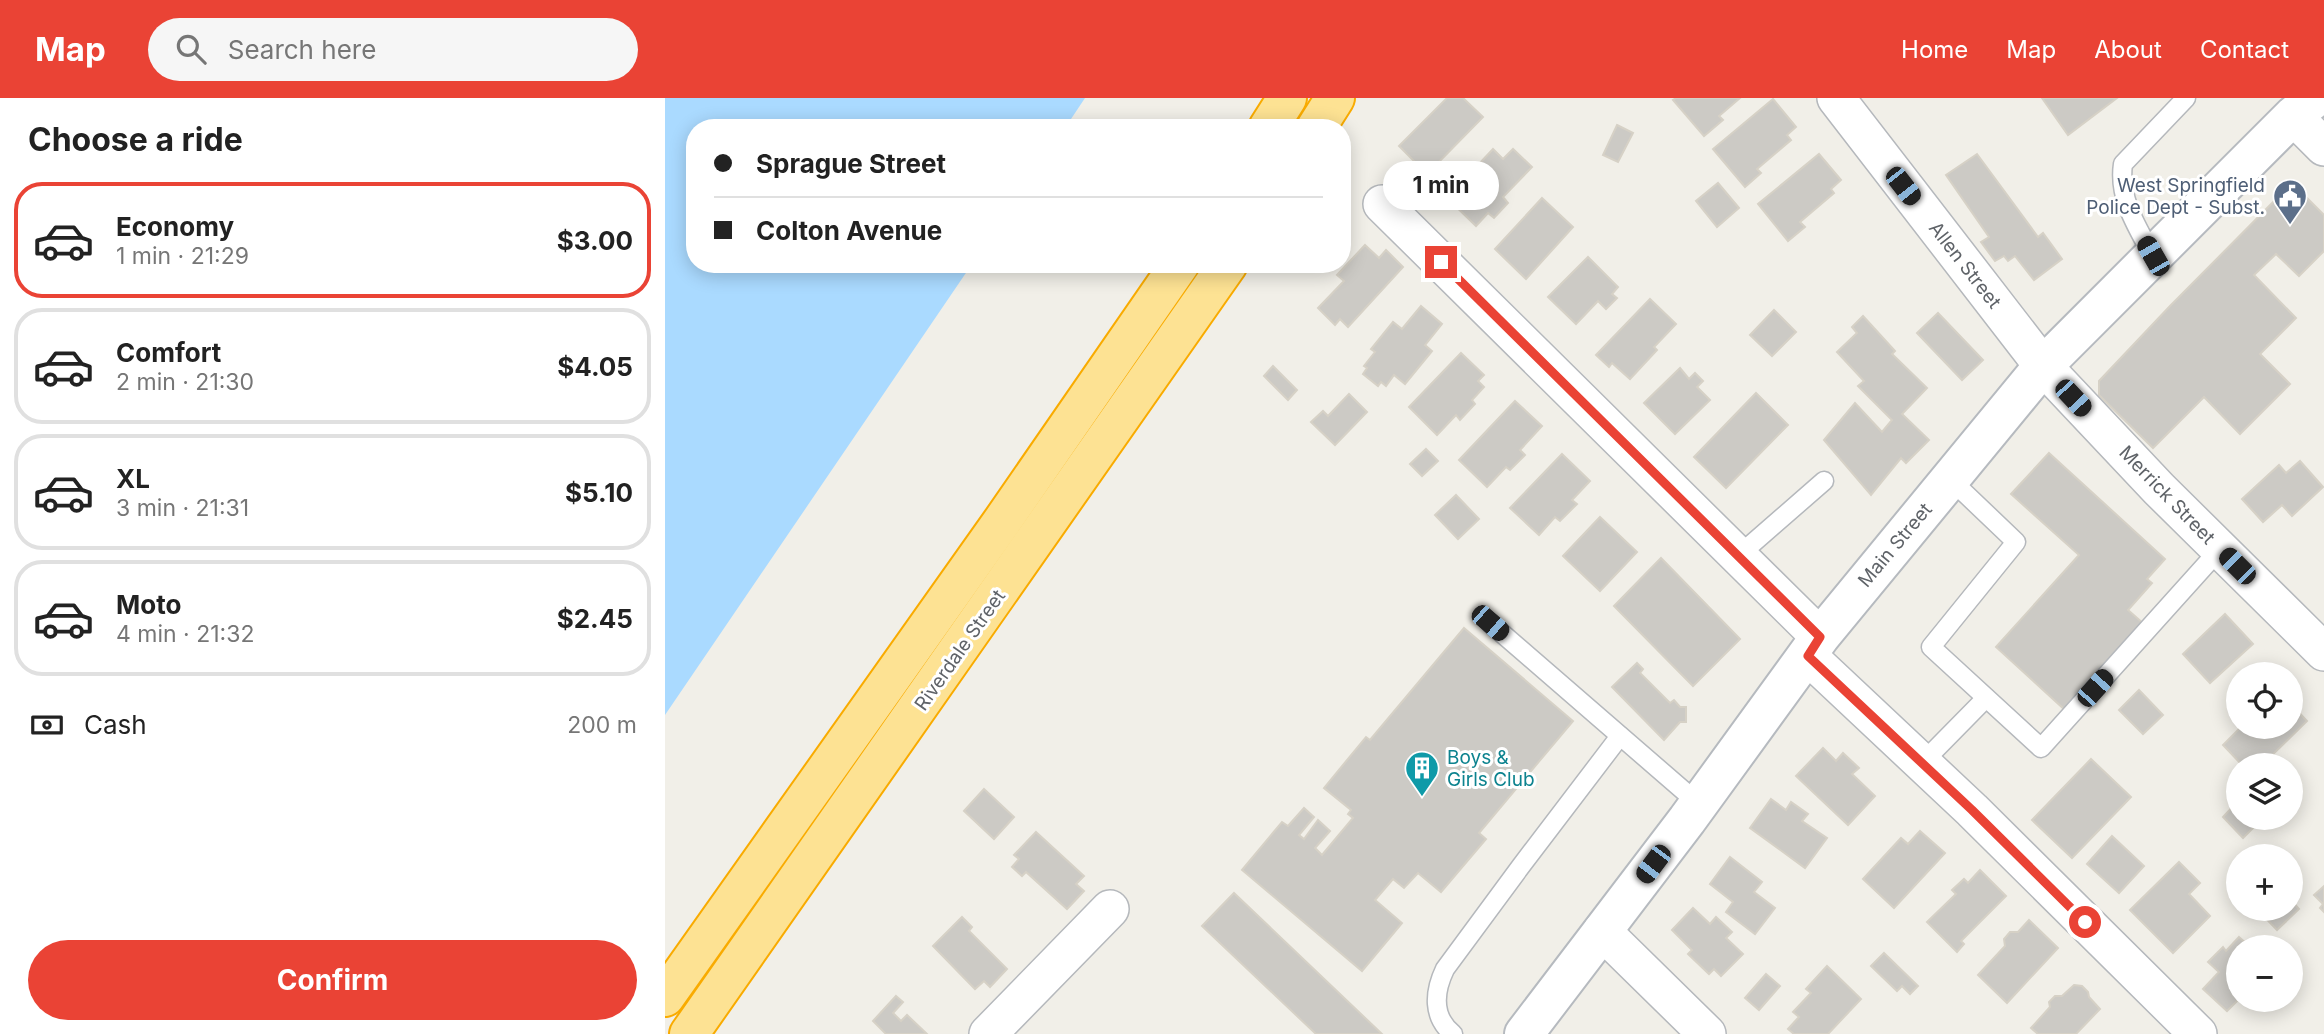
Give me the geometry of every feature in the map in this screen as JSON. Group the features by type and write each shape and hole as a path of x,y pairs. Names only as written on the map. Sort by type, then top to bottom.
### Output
{"highway":[{"path":"1274,119 1287,98"},
{"path":"1322,119 1335,98"},
{"name":"Riverdale Street","path":"665,997 1001,523 1174,273"},
{"name":"Riverdale Street","path":"689,1034 1222,273"}],"street":[{"name":"Allen Street","path":"1836,98 2043,366"},
{"name":"Main Street","path":"1524,1034 1699,804 1814,646 2043,366 2304,107"},
{"path":"2304,107 2324,147"},
{"path":"1382,204 1738,556 1814,646 1922,763 2198,1034"},
{"name":"Merrick Street","path":"2043,366 2324,652"},
{"path":"988,1034 1110,909"},
{"path":"1602,931 1707,1034"}],"lane":[{"path":"2153,256 2128,207 2122,176 2123,164 2186,98"},
{"path":"1950,479 2016,542 1931,647 2041,748 2220,549"},
{"path":"1738,556 1824,481"},
{"path":"1490,623 1699,804"},
{"path":"1922,763 1986,698"},
{"path":"1453,1034 1439,1017 1436,1002 1439,983 1445,970 1620,736"}],"water":[{"path":"665,98 1085,98 1071,119 686,119 686,273 966,273 665,715"}],"building":[{"path":"1447,98 1463,98 1483,117 1427,174 1399,146"},
{"path":"1740,98 1719,116 1723,120 1704,136 1673,100"},
{"path":"2042,98 2117,98 2068,135"},
{"path":"1773,99 1796,127 1787,135 1791,140 1757,169 1761,173 1745,187 1713,149"},
{"path":"1617,125 1633,133 1618,162 1603,155"},
{"path":"1493,149 1503,159 1513,149 1532,167 1503,197 1508,203 1494,218 1488,213 1476,226 1447,198"},
{"path":"1819,154 1841,180 1831,189 1834,193 1800,222 1805,227 1788,241 1758,204"},
{"path":"1977,154 2038,237 2043,233 2062,259 2034,280 2015,256 2008,261 2004,256 1995,261 1981,242 1989,237 1946,175"},
{"path":"1718,183 1739,208 1717,227 1696,201"},
{"path":"2292,183 2324,215 2324,251 2299,276 2276,254 2254,275 2296,318 2260,354 2290,384 2240,434 2204,397 2153,448 2099,395 2099,381"},
{"path":"1542,198 1573,227 1526,279 1495,249"},
{"path":"1365,245 1379,258 1386,250 1403,267 1348,327 1340,319 1335,325 1318,308 1344,281 1337,275 1339,273 1351,273 1351,260"},
{"path":"1588,257 1618,287 1612,294 1617,298 1606,309 1598,301 1576,324 1548,297"},
{"path":"1650,299 1676,324 1654,347 1657,350 1630,379 1612,363 1609,367 1596,355"},
{"path":"1421,306 1442,324 1425,345 1432,351 1405,384 1394,375 1386,386 1381,382 1378,386 1363,374 1367,368 1364,366 1375,352 1371,349 1393,322 1402,329"},
{"path":"1774,310 1796,332 1772,356 1750,335"},
{"path":"1938,313 1983,360 1962,380 1917,333"},
{"path":"1863,316 1895,351 1892,354 1927,388 1902,414 1929,440 1906,463 1901,458 1871,495 1824,440 1855,403 1882,432 1892,420 1858,386 1864,381 1837,352 1857,333 1852,327"},
{"path":"1461,353 1484,375 1478,381 1484,387 1472,400 1475,404 1460,420 1456,415 1437,435 1409,407"},
{"path":"1273,366 1297,390 1288,400 1264,376"},
{"path":"1680,368 1689,379 1695,373 1703,381 1697,387 1710,400 1675,434 1644,403"},
{"path":"1756,393 1788,425 1726,488 1694,457"},
{"path":"1349,394 1367,412 1335,445 1311,422 1323,411 1328,416"},
{"path":"1515,401 1542,426 1520,450 1525,455 1510,470 1506,467 1487,487 1459,460"},
{"path":"1426,449 1438,461 1422,476 1410,464"},
{"path":"2049,453 2165,559 2147,579 2152,583 2128,610 2144,624 2065,710 1996,647 2079,555 2011,494"},
{"path":"1562,454 1590,481 1572,500 1577,504 1560,521 1555,517 1539,535 1510,508"},
{"path":"2300,461 2323,487 2292,516 2282,505 2263,522 2242,499 2279,465 2286,473"},
{"path":"1456,495 1479,519 1458,539 1435,515"},
{"path":"1600,517 1637,552 1600,591 1563,556"},
{"path":"1661,558 1740,639 1693,686 1614,606"},
{"path":"2225,614 2253,644 2233,662 2226,662 2226,668 2210,683 2183,654"},
{"name":"Boys & Girls Club","path":"1464,628 1573,721 1479,833 1486,839 1441,892 1418,873 1404,888 1393,879 1375,900 1402,923 1362,971 1242,870 1282,822 1288,826 1304,808 1314,817 1299,835 1304,839 1318,820 1330,831 1315,848 1322,855 1353,818 1348,814 1351,810 1324,788 1366,737 1370,740"},
{"path":"1637,663 1643,669 1640,673 1670,703 1674,700 1680,707 1686,707 1686,722 1680,722 1664,740 1612,687"},
{"path":"2139,690 2163,715 2143,734 2119,710"},
{"path":"2229,739 2289,739 2274,753 2231,753 2223,745"},
{"path":"1823,748 1836,761 1843,753 1859,768 1852,774 1875,796 1848,825 1796,776"},
{"path":"2091,759 2131,797 2072,858 2032,820"},
{"path":"984,789 1014,817 994,839 964,811"},
{"path":"1771,799 1786,810 1791,802 1808,814 1802,821 1827,838 1805,868 1750,828"},
{"path":"2235,830 2251,830 2243,838"},
{"path":"1920,831 1945,853 1894,908 1863,879 1901,838 1908,844"},
{"path":"1036,832 1084,876 1076,884 1084,891 1067,909 1026,872 1022,876 1012,867 1019,859 1014,855"},
{"path":"2112,836 2144,866 2119,893 2087,864"},
{"path":"1730,857 1762,882 1754,892 1775,908 1755,934 1726,912 1733,902 1710,884"},
{"path":"2179,862 2200,883 2189,894 2210,916 2173,953 2130,910"},
{"path":"1980,870 2006,896 1961,941 1964,944 1957,952 1927,922 1956,894 1952,890 1964,879 1968,883"},
{"path":"2324,886 2324,912 2320,908 2323,904 2314,895"},
{"path":"1234,893 1382,1034 1316,1034 1202,926"},
{"path":"1693,908 1710,924 1716,917 1732,932 1726,938 1743,954 1721,976 1714,969 1709,974 1688,954 1692,950 1672,930"},
{"path":"962,917 972,927 969,931 1007,969 990,987 984,981 975,989 933,946"},
{"path":"2029,920 2058,948 2007,1003 1978,975 2005,946 2004,939 2010,932 2018,932"},
{"path":"2268,921 2286,921 2277,930"},
{"path":"2223,947 2226,951 2226,1010 2203,989 2219,972 2208,962"},
{"path":"1884,953 1918,986 1910,994 1902,986 1897,991 1871,966"},
{"path":"1827,966 1861,999 1828,1034 1794,1034 1788,1029 1799,1017 1793,1012 1811,993 1806,989"},
{"path":"1766,974 1780,986 1759,1010 1745,998"},
{"path":"2074,985 2082,986 2100,1009 2076,1034 2038,1034 2031,1028 2050,1007 2049,1002 2055,996 2062,996"},
{"path":"896,996 903,1002 893,1013 901,1021 907,1015 927,1034 886,1034 873,1021"}],"place":[{"name":"West Springfield Police Dept - Subst.","path":"2290,226"},
{"name":"Boys & Girls Club","path":"1422,798"}],"route":[{"path":"1441,262 1820,637 1808,656 1972,810 2085,922"}]}
